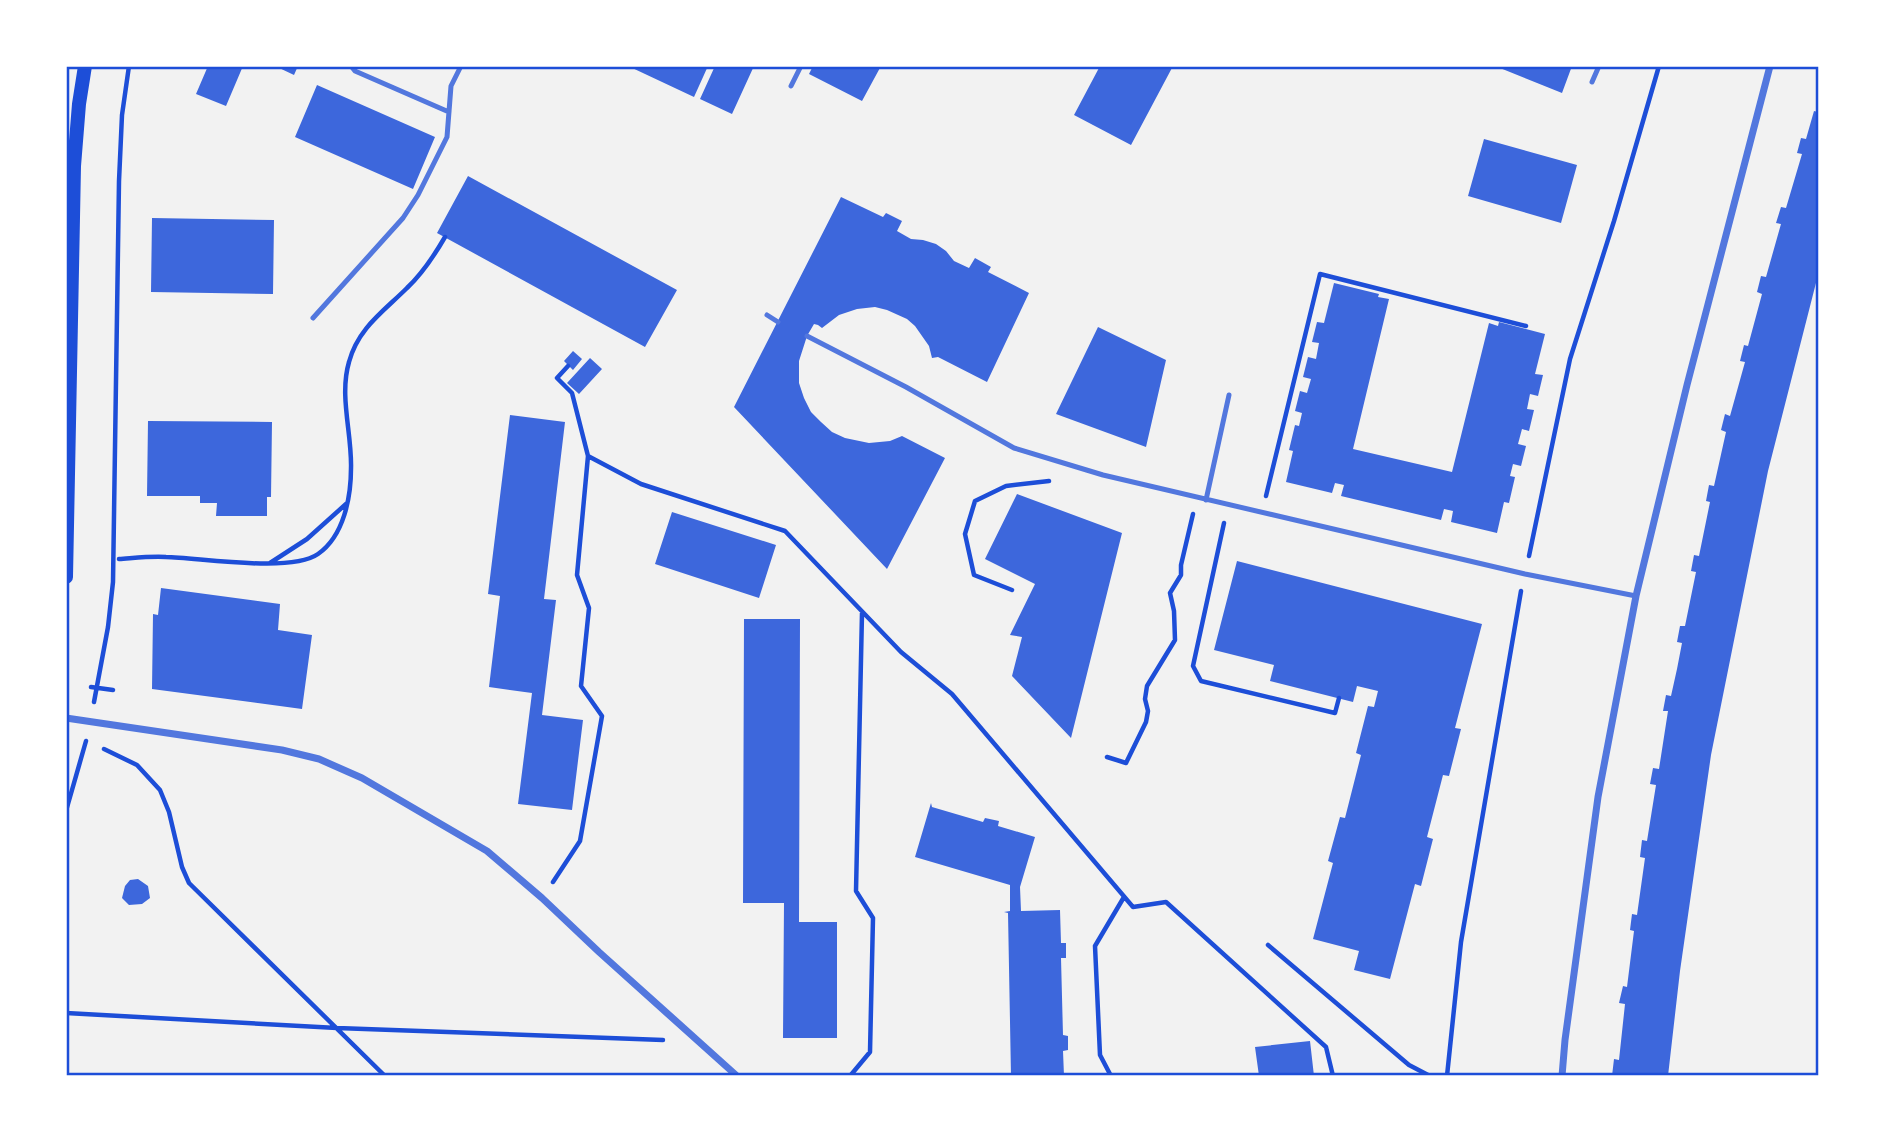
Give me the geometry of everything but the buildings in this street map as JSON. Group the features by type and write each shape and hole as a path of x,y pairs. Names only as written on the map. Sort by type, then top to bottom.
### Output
{"main road":[{"path":"66,577 73,103 85,66"}],"street":[{"path":"1562,1076 1598,797 1636,596 1687,385 1770,66"},
{"path":"66,718 282,750 319,759 362,778 487,851 737,1076"}],"lane":[{"path":"351,66 355,71 449,112"},
{"path":"313,318 403,218 418,195 447,137 451,86 461,66"},
{"path":"790,86 801,66"},
{"path":"1592,82 1599,66"},
{"path":"767,315 778,322"},
{"path":"807,336 1014,447 1103,475 1525,574 1636,596"},
{"path":"1206,500 1229,395"}],"path":[{"path":"96,696 94,688 108,627 113,582 119,181 122,115 129,66"},
{"path":"1447,1076 1461,942 1518,608 1570,359 1660,66"},
{"path":"119,559 165,557 270,564 305,561 318,555 335,535 351,486 346,383 349,362 366,327 421,274 445,237"},
{"path":"1262,512 1320,274 1526,326"},
{"path":"542,898 580,841 602,716 581,686 589,608 577,575 588,456 572,393 557,378 568,366"},
{"path":"588,456 641,484 785,531 901,652 952,694 1133,907 1166,902 1326,1047 1333,1076"},
{"path":"1012,590 974,575 965,534 975,501 1006,486 1055,481"},
{"path":"1107,757 1126,763 1146,722 1147,686 1175,640 1170,593 1181,575 1181,565 1198,497"},
{"path":"270,564 307,539 347,504"},
{"path":"1228,505 1193,666 1201,681 1335,713 1339,698"},
{"path":"850,1076 870,1052 873,918 856,891 862,612"},
{"path":"94,688 113,690"},
{"path":"66,811 86,744"},
{"path":"104,749 137,765 160,790 189,883 385,1076"},
{"path":"1111,1076 1100,1055 1095,946 1124,897"},
{"path":"1268,945 1409,1065 1430,1076"},
{"path":"66,1013 337,1028 700,1041"}]}
